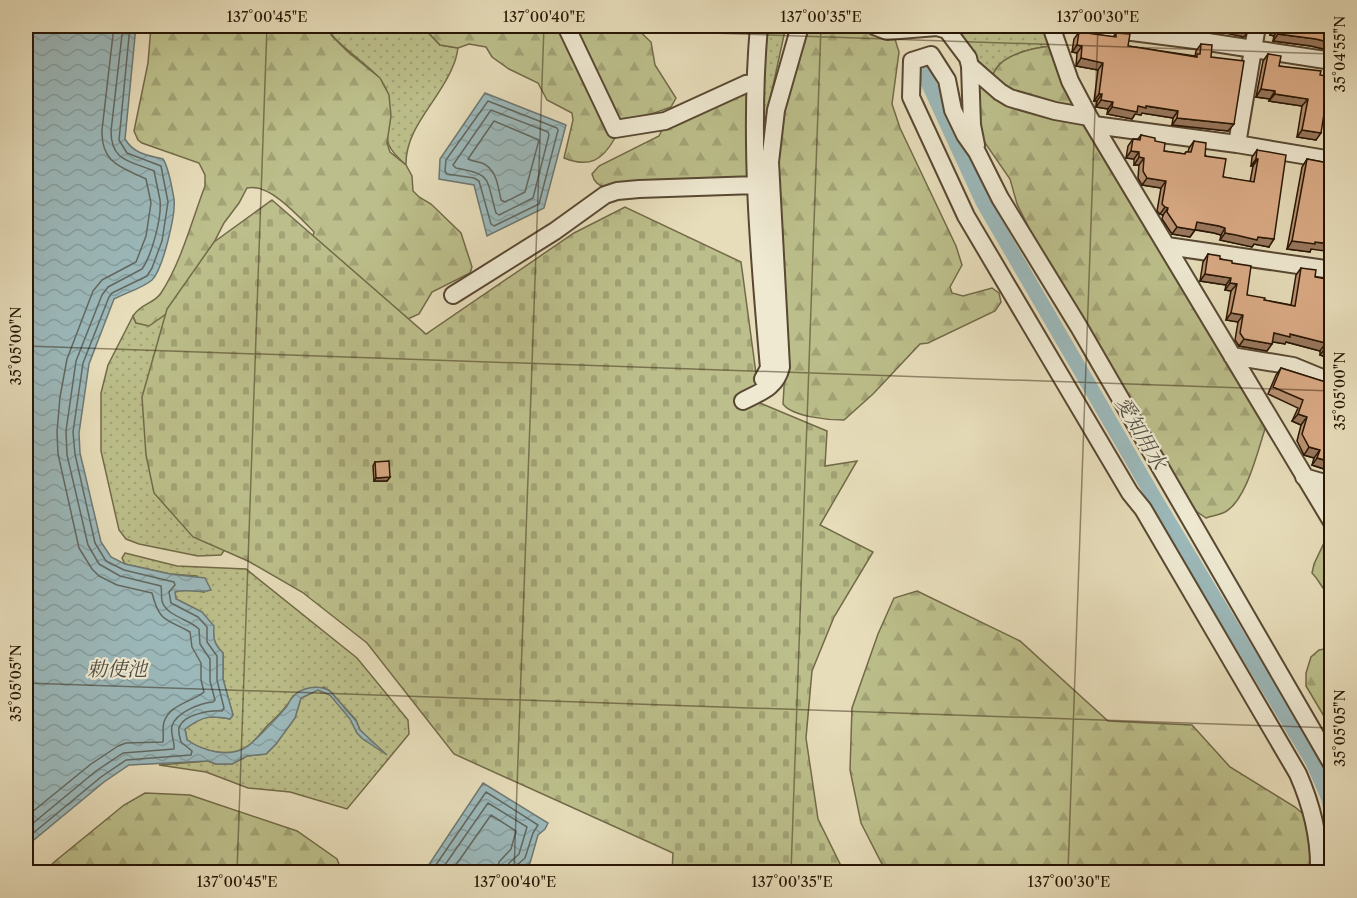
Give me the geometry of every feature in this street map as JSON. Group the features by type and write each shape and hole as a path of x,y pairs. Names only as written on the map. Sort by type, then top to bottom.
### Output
{"street":[{"path":"566,26 615,129 665,121 746,84 754,83"},
{"path":"759,26 754,83 756,185 770,368 761,381 752,386 743,401 771,387 779,376 781,367 770,162 776,110 800,26"},
{"path":"874,26 887,31 937,27 947,30 968,58 970,66 972,125 977,152"},
{"path":"1051,26 1070,81 1092,121 1332,522"},
{"path":"1085,26 1332,61"},
{"path":"1237,144 1257,26"},
{"path":"1319,873 1313,814 1298,774 966,216 911,97 912,61 931,55 947,80 953,110 1000,198 1080,327 1332,764"},
{"path":"970,66 995,88 1011,98 1092,121 1332,160"},
{"path":"453,295 555,231 605,195 639,189 756,185"},
{"path":"1167,246 1332,270"},
{"path":"1232,356 1293,366 1332,382"},
{"path":"1304,477 1332,485"}],"green space":[{"path":"151,26 326,26 332,36 348,52 380,78 389,95 391,116 387,143 390,152 406,165 412,176 413,191 431,204 461,233 472,267 470,273 432,292 419,314 401,322 312,240 314,232 284,202 265,191 247,188 224,223 199,272 176,307 149,326 136,323 133,316 136,312 158,297 168,281 205,186 205,175 199,163 142,143 134,131 148,63"},
{"path":"326,26 422,26 440,45 458,48 455,62 447,78 411,138 406,165 393,152 388,142 389,98 384,84 333,36"},
{"path":"422,26 563,26 615,138 605,152 594,160 581,162 564,158 573,120 572,113 547,100 538,83 509,69 492,57 486,47 469,44 458,48 440,45"},
{"path":"570,26 634,26 651,42 655,65 676,98 671,107 635,120 614,121"},
{"path":"761,26 786,26 767,113 766,178 757,109"},
{"path":"810,26 862,26 895,39 899,52 892,104 900,128 956,246 962,265 950,287 952,293 963,296 992,288 999,293 1001,302 995,311 928,343 920,344 873,394 844,420 802,415 783,404 786,354 777,201 778,129"},
{"path":"953,26 1045,26 1052,46 1024,51 1006,59 994,72 992,81 986,68 973,56"},
{"path":"1052,46 1080,112 1017,96 992,81 994,72 1006,59 1024,51"},
{"path":"975,74 986,84 1084,119 1266,426 1246,486 1233,506 1225,512 1206,518 1187,505 1050,270 1017,204 1010,179 979,131"},
{"path":"748,90 751,176 741,183 606,188 594,179 592,174 599,166 659,136 664,126"},
{"path":"272,200 426,334 574,233 625,207 741,262 760,403 827,431 825,466 857,461 820,525 873,552 834,617 812,671 806,738 818,819 844,872 672,872 673,853 454,754 367,643 302,592 248,561 193,537 154,493 146,455 142,397 167,309 214,242"},
{"path":"176,307 228,545 221,555 198,556 139,544 126,539 119,530 101,451 101,393 108,365 133,316 136,323"},
{"path":"1332,541 1331,596 1312,573 1324,543"},
{"path":"125,553 177,566 246,569 357,658 408,720 409,734 347,809 290,792 248,788 206,772 159,765 208,761 216,764 232,764 247,756 266,754 295,718 301,698 318,690 330,695 351,719 357,733 382,751 360,730 356,720 324,687 293,696 285,708 254,741 242,749 234,752 217,752 187,740 185,729 197,721 211,717 230,719 233,715 223,679 223,653 215,641 213,626 202,612 176,599 175,592 182,589 204,592 197,576 170,574 125,564 122,558"},
{"path":"917,591 1020,641 1108,721 1192,725 1230,767 1295,807 1321,829 1323,872 909,872 883,866 861,823 850,770 852,708 878,634 894,598"},
{"path":"1332,648 1331,728 1306,686 1306,673 1311,657 1319,650"},
{"path":"145,793 190,795 297,831 337,859 342,872 46,872 53,863 124,805"}],"water":[{"name":"勅使池","path":"26,26 136,26 125,139 137,151 163,159 169,173 174,199 173,216 168,241 152,280 114,299 89,364 79,433 80,453 101,542 111,557 125,564 170,574 205,578 211,590 175,592 176,599 202,612 214,626 215,641 223,653 223,679 233,715 230,719 211,717 197,721 185,729 187,740 217,752 241,750 252,743 268,727 295,694 315,687 330,691 356,721 360,730 387,755 363,739 330,695 318,690 301,698 295,718 266,754 247,756 232,764 216,764 208,761 129,765 104,782 29,844 26,849"},
{"path":"485,93 566,125 544,208 487,236 474,185 439,179 440,159"},
{"path":"483,783 548,823 538,835 530,863 517,872 424,872"}],"building":[{"path":"1231,26 1250,26 1250,30"},
{"path":"1275,26 1332,26 1332,43 1278,34 1279,29"},
{"path":"1079,32 1116,37 1116,33 1130,34 1128,46 1197,57 1197,54 1200,54 1201,44 1212,45 1211,57 1244,61 1234,124 1177,118 1178,111 1146,106 1146,108 1138,106 1137,112 1112,107 1113,102 1101,100 1102,94 1099,94 1103,63 1081,58 1082,46 1077,45"},
{"path":"1268,54 1281,56 1279,66 1321,71 1320,75 1332,77 1332,102 1326,101 1321,133 1302,130 1308,99 1275,94 1275,91 1261,89"},
{"path":"1141,135 1165,143 1164,151 1185,154 1191,152 1194,141 1206,143 1205,156 1226,159 1223,177 1254,182 1258,159 1256,159 1257,150 1286,155 1274,239 1258,237 1257,240 1225,233 1225,228 1197,222 1195,230 1177,227 1167,212 1168,208 1162,204 1166,181 1147,178 1143,171 1144,158 1139,157 1139,152 1131,151 1133,139 1140,140"},
{"path":"1307,159 1332,162 1332,244 1292,241"},
{"path":"1208,254 1220,256 1220,259 1232,261 1232,263 1251,266 1247,295 1265,298 1264,300 1295,306 1301,268 1316,270 1315,277 1332,280 1332,350 1326,347 1326,343 1290,334 1290,337 1274,333 1272,344 1244,339 1240,333 1243,315 1231,313 1237,284 1230,283 1231,278 1205,274"},
{"path":"1281,368 1332,384 1332,462 1317,458 1320,450 1309,447 1302,434 1307,417 1298,414 1303,400 1273,387"},
{"path":"389,461 390,477 376,478 375,462"}],"waterway":[{"name":"愛知用水","path":"921,67 983,202 1155,499 1313,762 1329,799 1332,815"}]}
